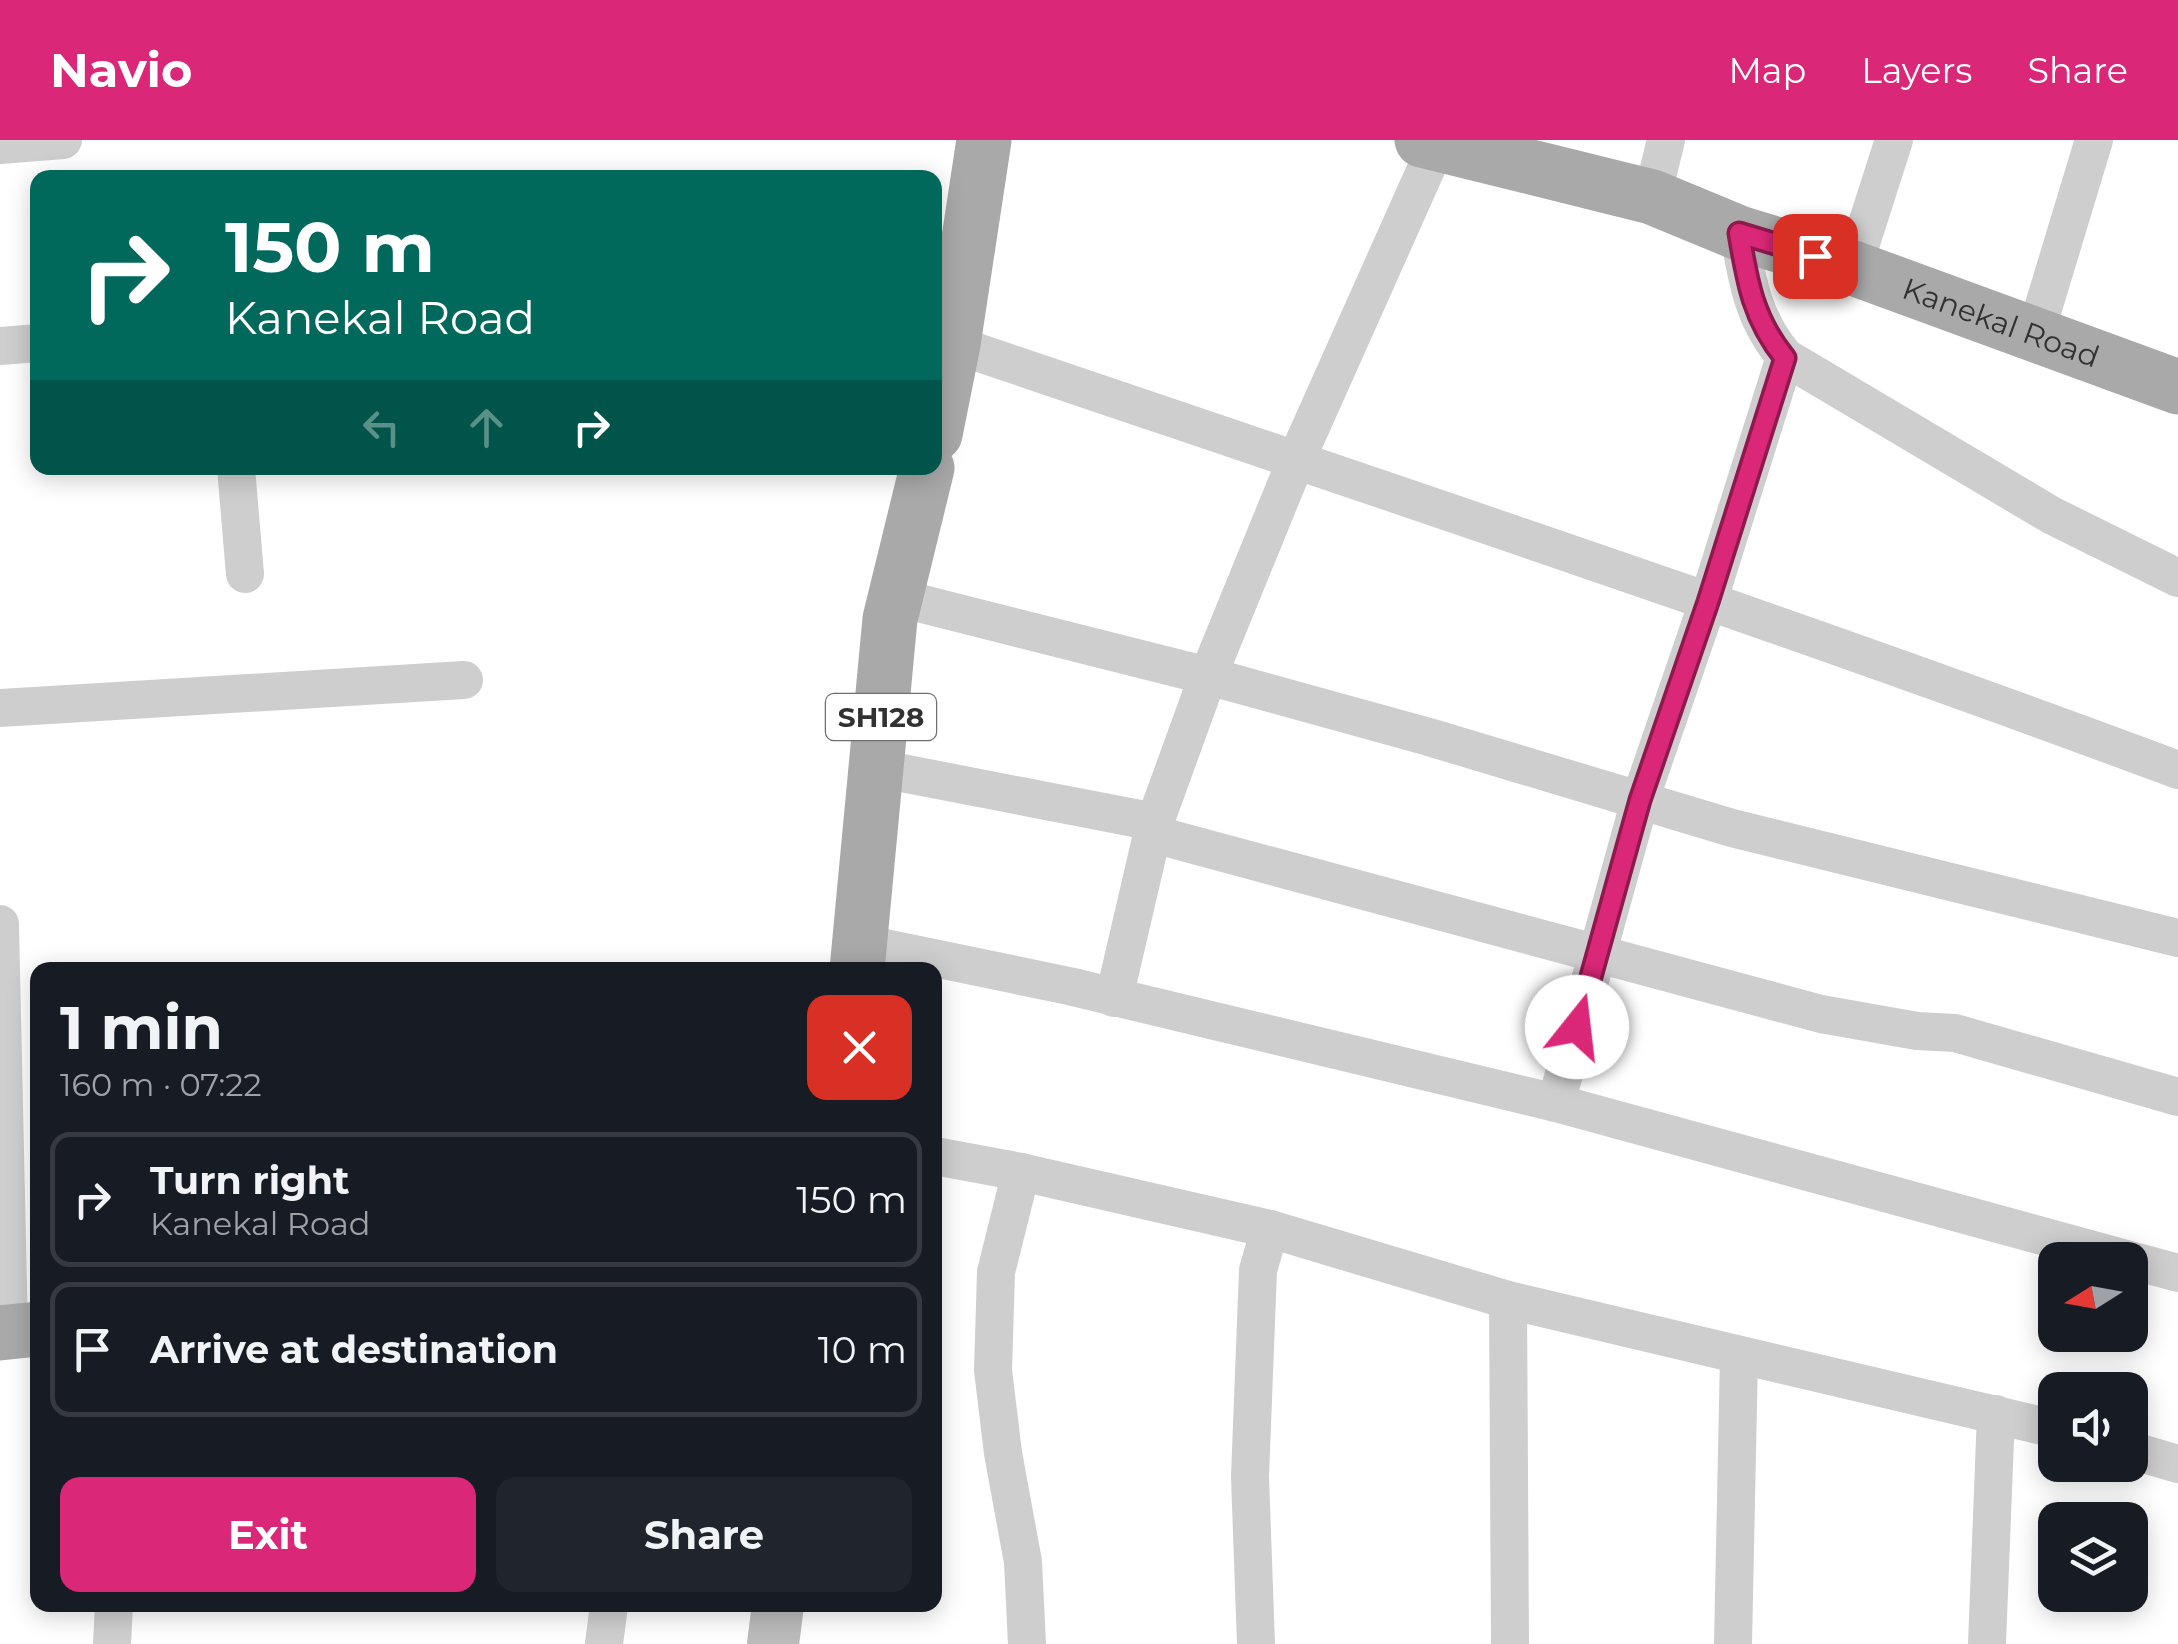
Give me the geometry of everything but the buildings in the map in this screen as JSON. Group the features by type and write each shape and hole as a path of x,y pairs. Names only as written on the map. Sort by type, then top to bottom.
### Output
{"main road":[{"path":"942,399 984,140"},
{"name":"Kanekal Road","path":"1433,141 1652,196 1739,233 1852,268 2178,387"},
{"name":"SH128","path":"859,956 895,597 925,475"}],"street":[{"path":"0,145 62,140"},
{"path":"1652,196 1666,140"},
{"path":"1852,268 1894,140"},
{"path":"2035,335 2094,140"},
{"path":"1114,998 1154,828 1208,676 1433,141"},
{"path":"1739,233 1748,288 1766,335 1785,358 2051,515 2178,578"},
{"path":"0,346 30,344"},
{"path":"953,344 1298,458 1972,693 2178,770"},
{"path":"1556,1103 1640,800 1785,358"},
{"path":"237,475 245,574"},
{"path":"895,597 1208,676 1732,828 2178,938"},
{"path":"0,708 464,680"},
{"path":"876,768 1154,828 1821,1014 1917,1031 1955,1033 2178,1097"},
{"path":"0,924 16,1332"},
{"path":"859,956 901,962"},
{"path":"942,968 1069,986 1556,1103 2064,1242"},
{"path":"942,1157 1270,1230 1508,1300 2038,1425"},
{"path":"1021,1172 996,1272 993,1370 1023,1562 1028,1644"},
{"path":"1256,1644 1250,1477 1258,1270 1270,1230"},
{"path":"2148,1265 2178,1273"},
{"path":"1508,1300 1510,1644"},
{"path":"1732,1644 1740,1356"},
{"path":"1986,1644 1996,1414"},
{"path":"2148,1455 2178,1464"},
{"path":"112,1644 114,1612"},
{"path":"604,1644 608,1612"},
{"path":"773,1644 777,1612"}],"route":[{"path":"1577,1027 1640,800 1785,358 1766,335 1748,288 1739,233 1815,256"}]}
